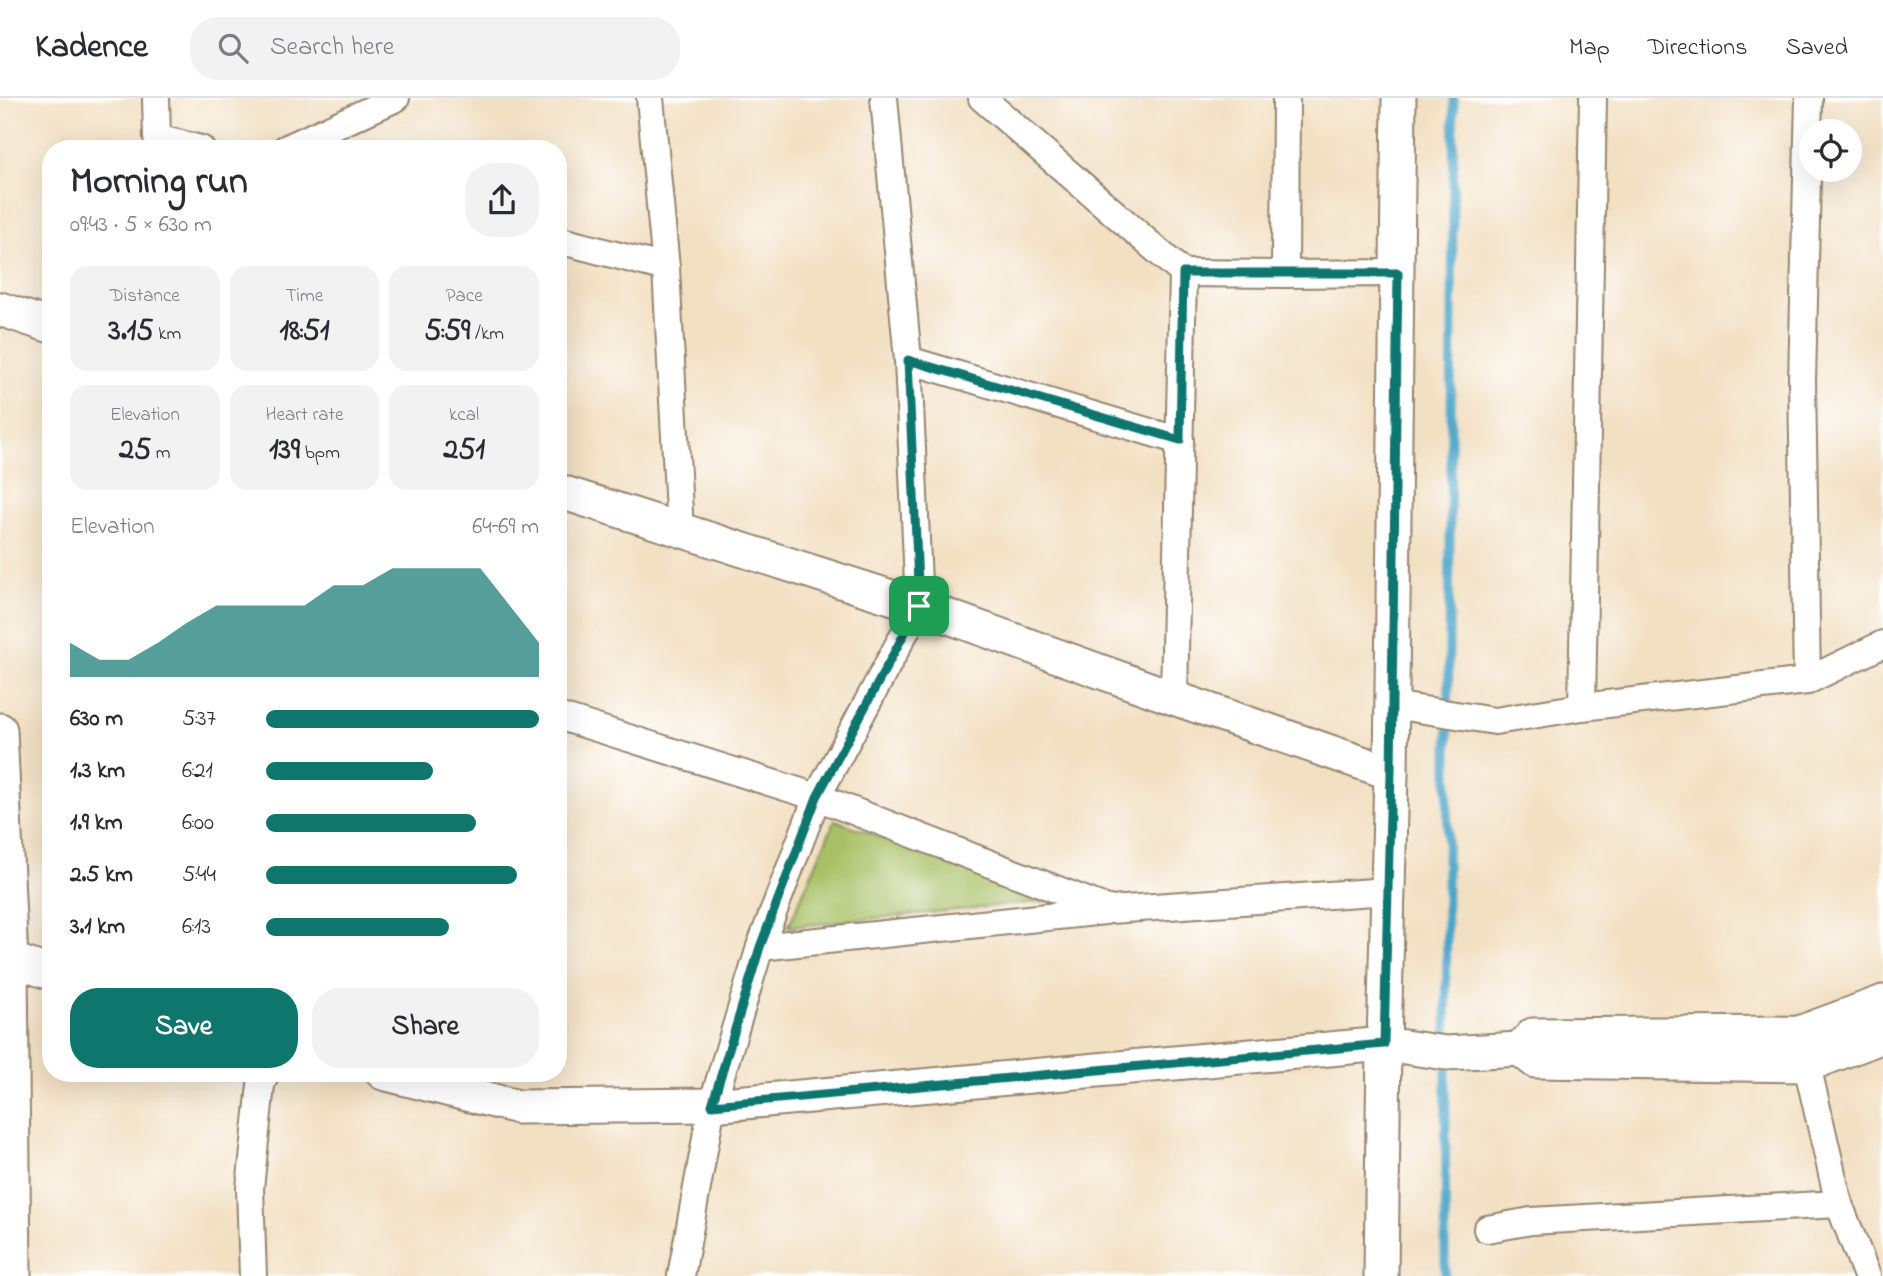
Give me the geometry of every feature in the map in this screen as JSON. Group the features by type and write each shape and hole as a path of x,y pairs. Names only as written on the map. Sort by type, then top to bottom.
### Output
{"street":[{"path":"156,98 158,140"},
{"path":"305,140 396,98"},
{"path":"650,98 666,268 680,531"},
{"path":"681,1276 712,1105 760,947 817,797 919,606 908,360 884,98"},
{"path":"982,98 1183,273 1398,273"},
{"path":"1285,274 1286,98"},
{"path":"1381,1276 1391,773 1399,98"},
{"path":"1582,707 1593,98"},
{"path":"1807,681 1802,381 1809,98"},
{"path":"567,242 666,268"},
{"path":"1174,698 1183,273"},
{"path":"0,309 42,323"},
{"path":"908,360 1180,440"},
{"path":"567,494 919,606 1391,773"},
{"path":"1392,705 1495,721 1582,707 1807,681 1883,644"},
{"path":"567,719 817,797 1110,910"},
{"path":"0,730 14,1276"},
{"path":"760,947 1110,910 1388,891"},
{"path":"6,958 42,970"},
{"path":"419,1082 518,1107 712,1105 1384,1044 1446,1054 1520,1049 1534,1035 1799,1033 1883,1002"},
{"path":"1799,1033 1839,1204 1867,1276"},
{"path":"1520,1049 1535,1061 1807,1065 1883,1036"},
{"path":"253,1276 250,1188 262,1082"},
{"path":"1487,1229 1531,1221 1839,1204"}],"green space":[{"path":"835,820 1050,901 788,927"}],"waterway":[{"path":"1445,1276 1454,98"}],"route":[{"path":"1183,273 1398,273 1384,1044 712,1105 760,947 817,797 919,606 908,360 1180,440 1183,273"}]}
